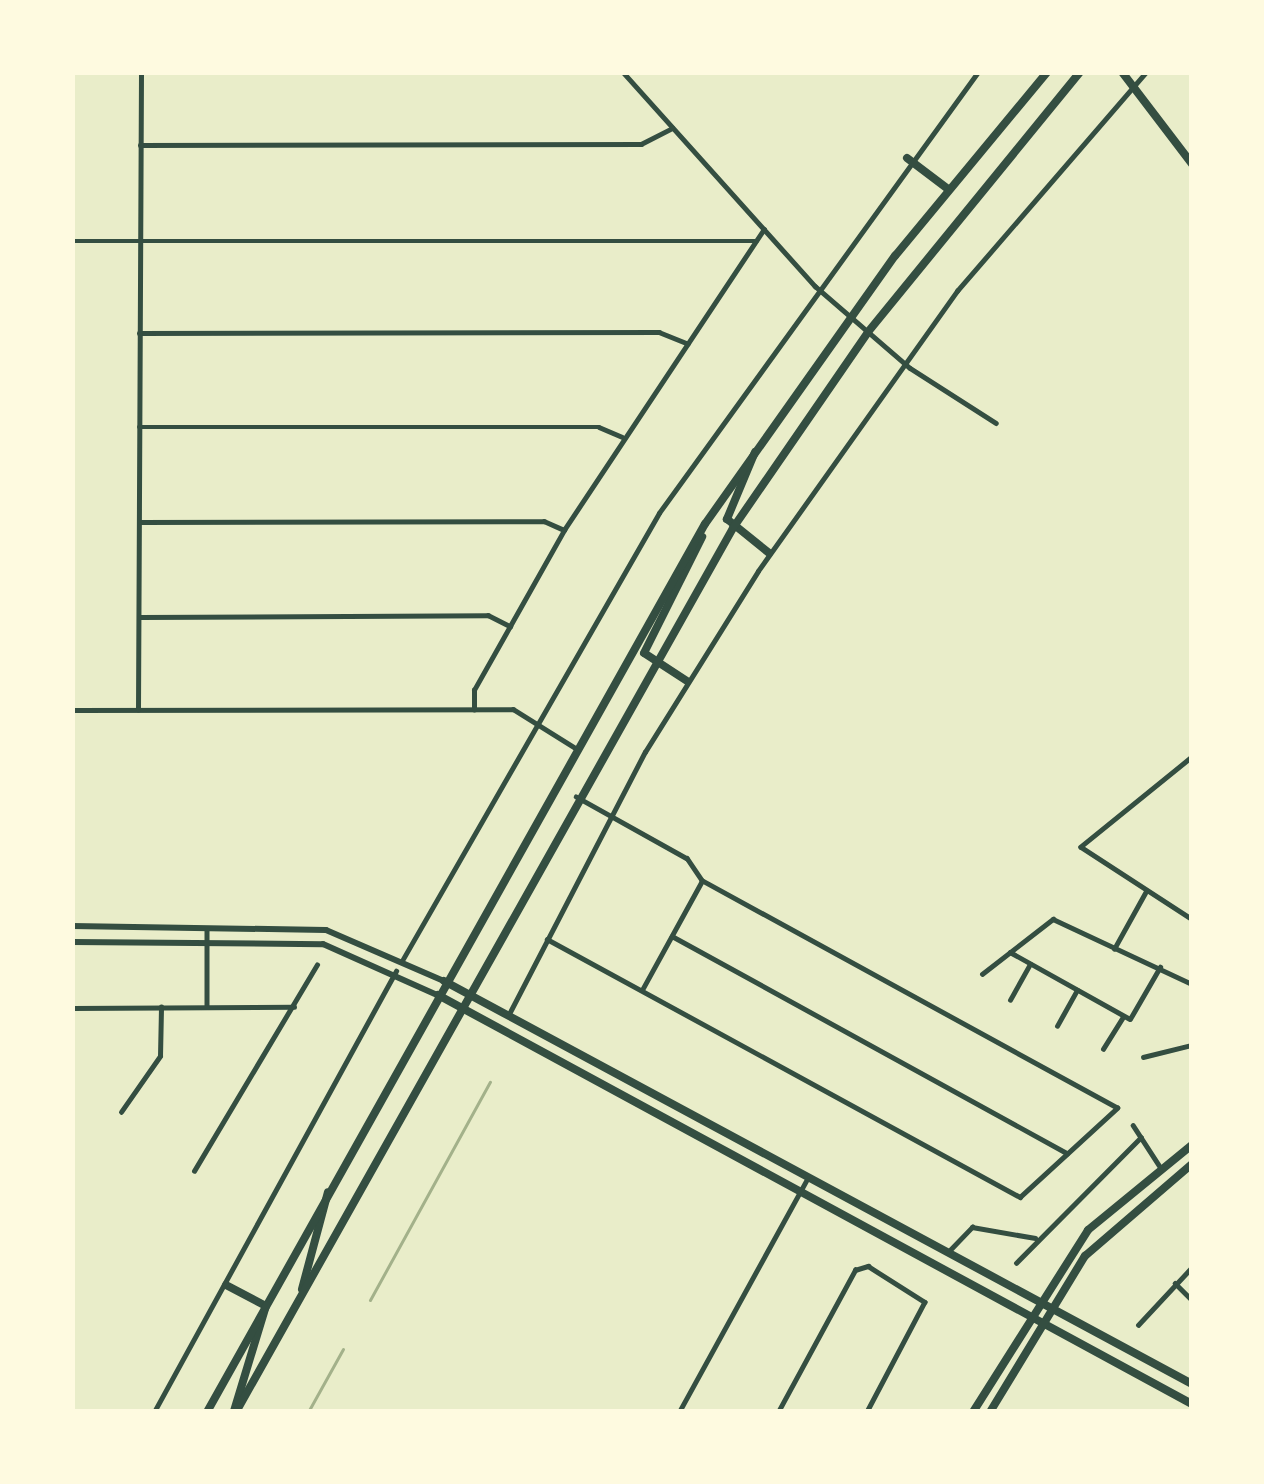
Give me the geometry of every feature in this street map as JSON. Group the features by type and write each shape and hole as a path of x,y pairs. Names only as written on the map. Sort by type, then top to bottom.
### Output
{"main road":[{"path":"207,1412 574,747 705,524 852,314 948,189 1048,72"},
{"path":"235,1412 651,661 733,528 868,332 1080,72"},
{"path":"1122,72 1192,164"},
{"path":"907,158 948,189"},
{"path":"756,448 727,518 733,528 770,553"},
{"path":"687,681 651,661 645,647 694,567 705,524"},
{"path":"444,981 1192,1384"},
{"path":"437,994 798,1195 1192,1404"},
{"path":"672,1125 680,1111"},
{"path":"990,1412 1038,1323 1041,1304 1088,1229 1159,1166 1192,1144"},
{"path":"974,1412 1027,1317 1113,1225 1192,1164"},
{"path":"303,1291 299,1271 326,1224 329,1188"},
{"path":"226,1285 266,1306"},
{"path":"235,1412 266,1306"}],"street":[{"path":"138,710 141,72"},
{"path":"623,72 815,286 904,360 996,423"},
{"path":"403,959 659,513 907,158 978,72"},
{"path":"508,1016 687,681 770,553 904,360 1145,72"},
{"path":"140,145 641,144 673,128"},
{"path":"474,710 510,626 564,530 764,230"},
{"path":"72,242 757,241"},
{"path":"139,333 659,332 688,344"},
{"path":"139,428 599,427 622,437"},
{"path":"139,522 544,520 564,530"},
{"path":"138,616 488,616 510,626"},
{"path":"72,710 474,710 536,722 574,747"},
{"path":"1192,757 1082,849 1192,920"},
{"path":"547,939 1020,1197 1117,1108 702,881 687,859 575,797"},
{"path":"642,990 702,881"},
{"path":"1114,950 1144,892"},
{"path":"982,974 1053,919 1192,985"},
{"path":"207,925 207,1007"},
{"path":"72,926 326,930 403,959 444,981"},
{"path":"672,936 1067,1153"},
{"path":"72,942 323,944 396,971 437,994"},
{"path":"1008,951 1123,1016 1134,1015 1160,967"},
{"path":"1010,1000 1030,964"},
{"path":"194,1171 317,965"},
{"path":"154,1412 396,971"},
{"path":"1057,1026 1077,990"},
{"path":"121,1112 160,1056 161,1007"},
{"path":"72,1008 294,1007"},
{"path":"1103,1049 1123,1016"},
{"path":"1143,1057 1192,1045"},
{"path":"1133,1125 1159,1166"},
{"path":"1016,1262 1141,1137"},
{"path":"679,1412 806,1180"},
{"path":"947,1255 972,1227 1035,1238"},
{"path":"778,1412 862,1266 925,1302 867,1412"},
{"path":"1138,1325 1192,1267"},
{"path":"1174,1283 1192,1300"},
{"path":"1114,1409 1139,1412"}],"waterway":[{"path":"370,1300 490,1082"},
{"path":"308,1412 343,1349"}]}
